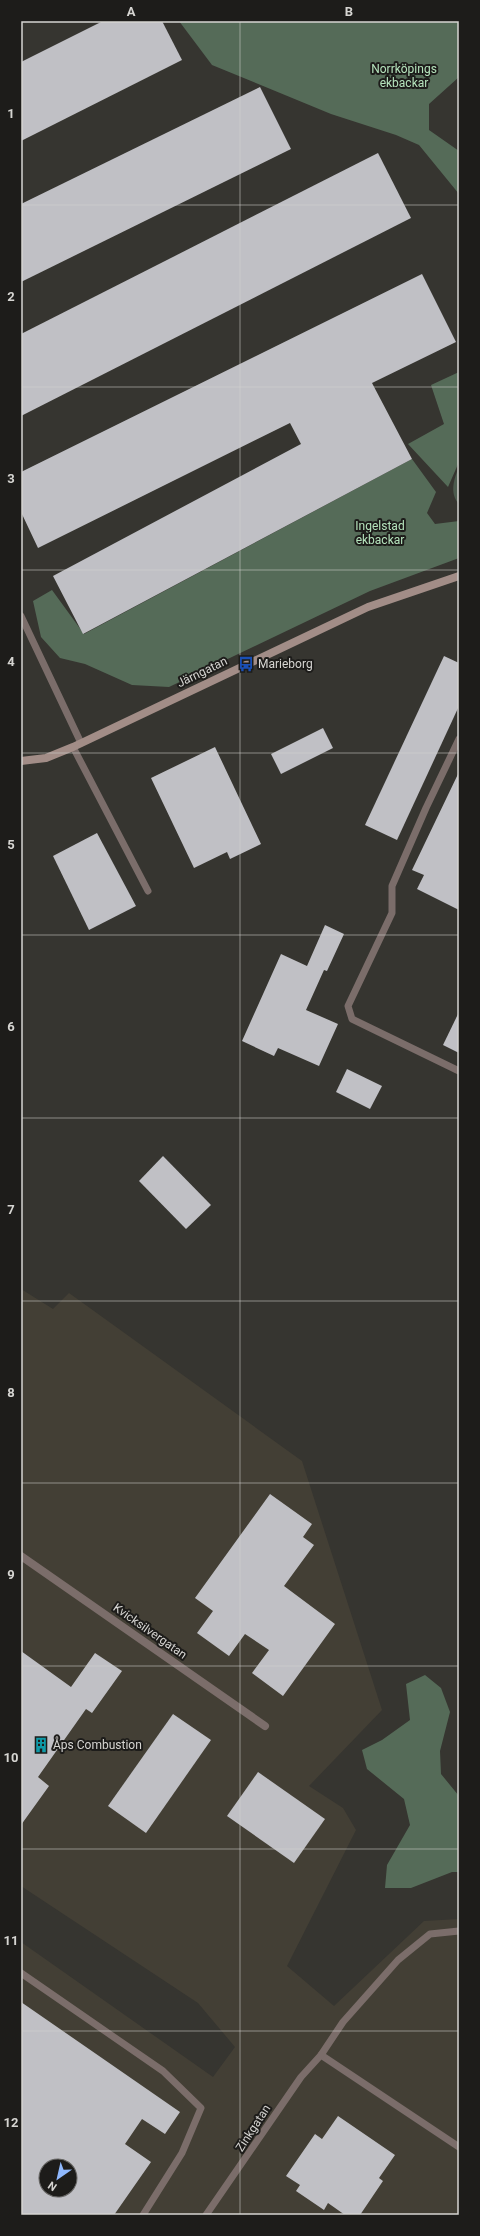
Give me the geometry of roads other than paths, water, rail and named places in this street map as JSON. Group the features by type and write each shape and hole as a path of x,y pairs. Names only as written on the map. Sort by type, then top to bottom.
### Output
{"street":[{"name":"Järngatan","path":"21,761 46,758 77,745 368,607 459,576"},
{"name":"Kvicksilvergatan","path":"21,1556 264,1726"}],"lane":[{"path":"21,616 77,745 148,891"},
{"path":"459,739 426,808 392,886 392,913 348,1006 352,1019 459,1071"},
{"name":"Zinkgatan","path":"206,2215 288,2094 321,2056 343,2022 398,1960 430,1934 459,1931"},
{"path":"21,1973 163,2071 201,2108 182,2153 143,2215"},
{"path":"321,2056 459,2147"}],"place":[{"name":"Marieborg","path":"246,664"},
{"name":"Åps Combustion","path":"41,1745"}],"park label":[{"name":"Norrköpings ekbackar","path":"404,76"},
{"name":"Ingelstad ekbackar","path":"380,533"}]}
